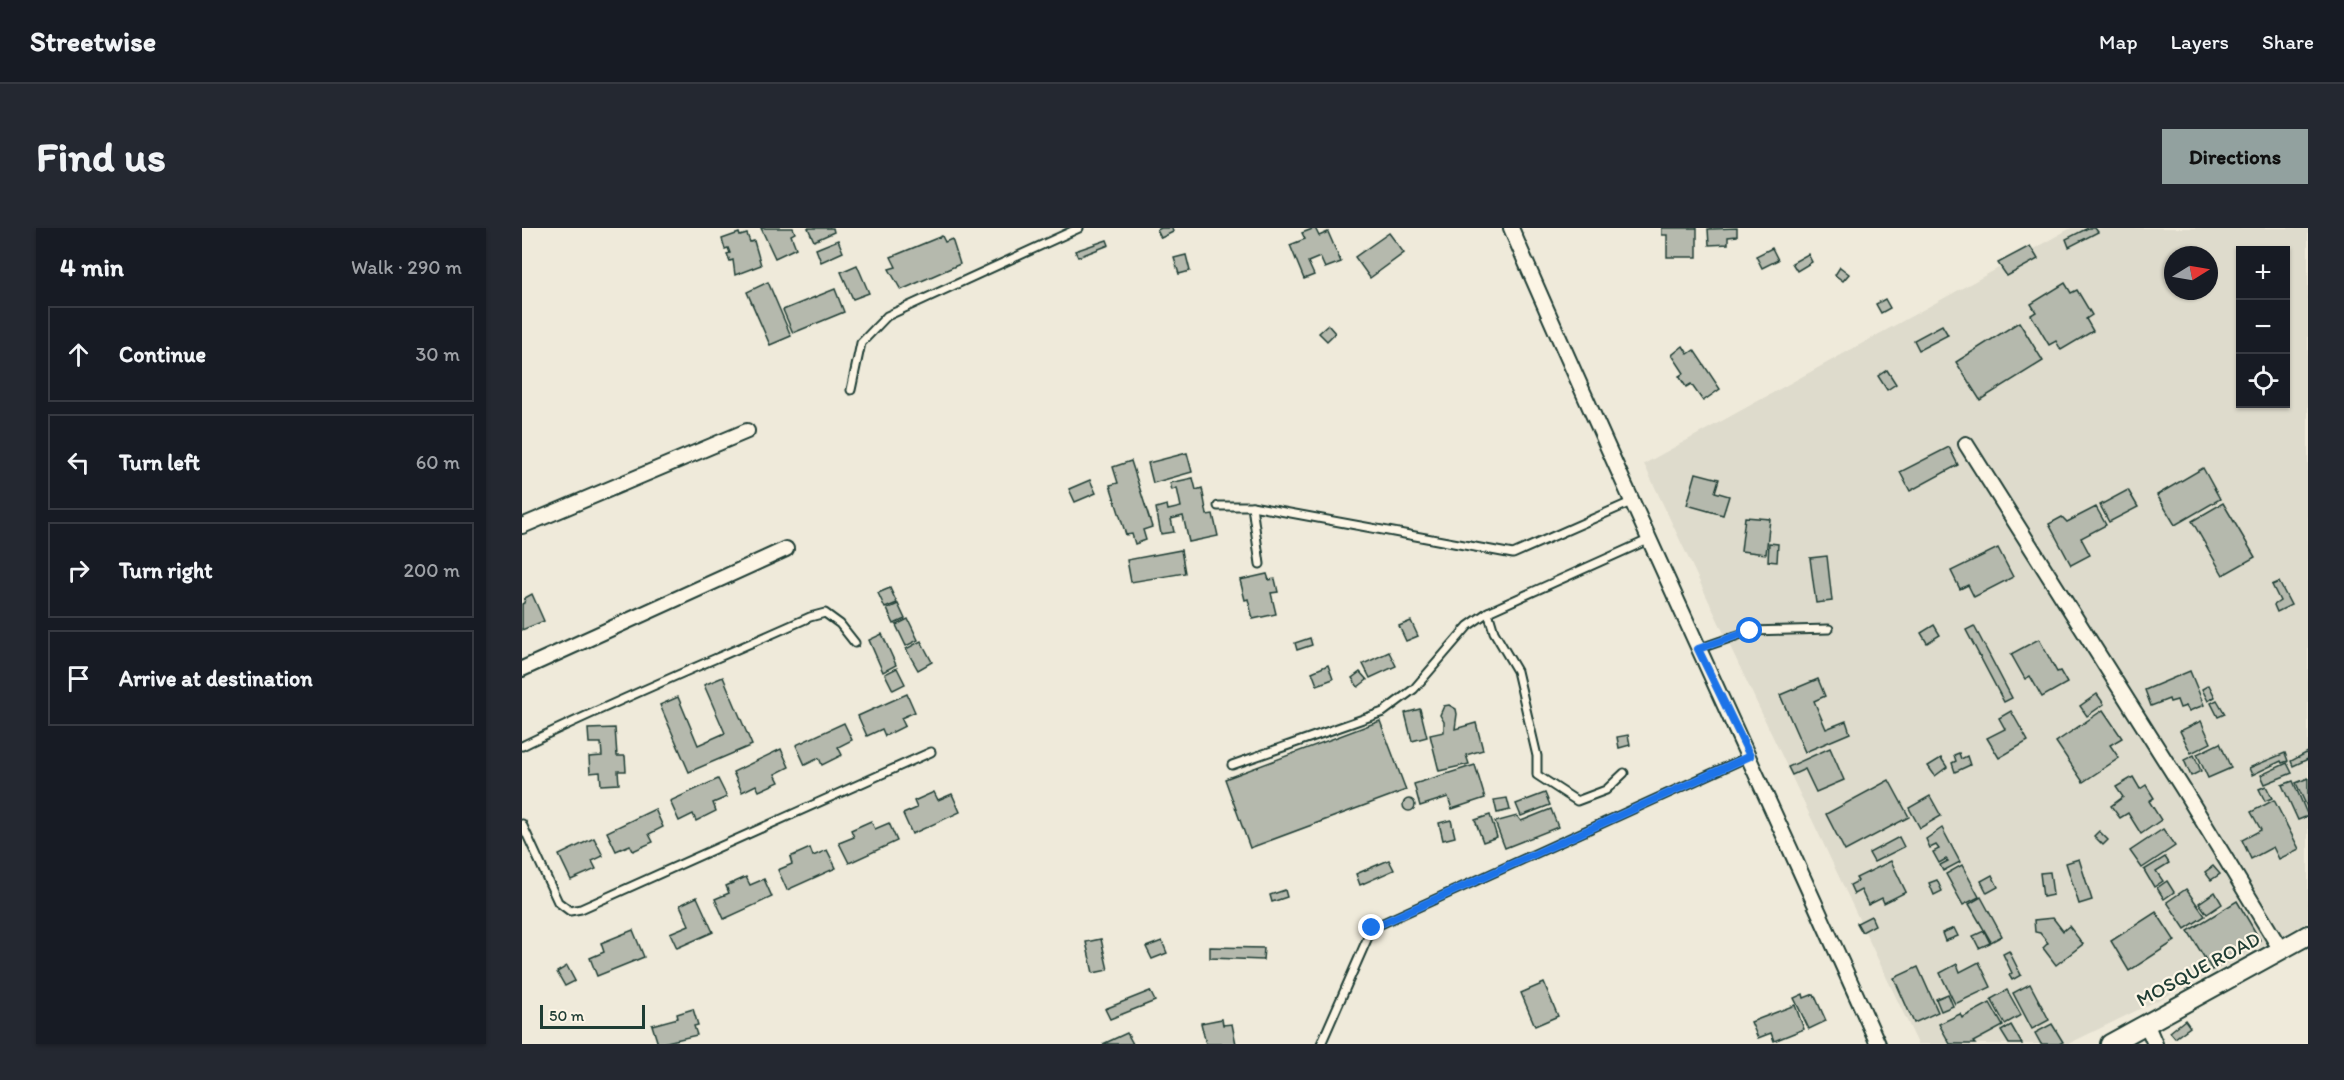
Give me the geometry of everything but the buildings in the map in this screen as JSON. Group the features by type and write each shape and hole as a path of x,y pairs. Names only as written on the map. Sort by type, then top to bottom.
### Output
{"street":[{"path":"1511,228 1648,540 1750,756 1878,1044"},
{"path":"522,526 747,431"},
{"path":"1966,444 2179,782 2281,950"},
{"path":"522,669 786,549"},
{"name":"MOSQUE ROAD","path":"2110,1044 2308,935"},
{"path":"2146,1023 2155,1044"}],"lane":[{"path":"852,390 861,343 887,316 1079,228"},
{"path":"1218,506 1252,506 1513,554 1631,502"},
{"path":"1252,506 1260,564"},
{"path":"1232,765 1383,712 1414,689 1468,626 1488,612 1648,540"},
{"path":"1488,612 1494,632 1517,671 1537,756 1537,775 1577,801 1606,790 1624,773"},
{"path":"522,746 606,705 722,657 810,617 825,613 840,624 855,643"},
{"path":"1698,649 1750,631 1829,629"},
{"path":"522,824 558,902 570,911 581,909 931,752"},
{"path":"1321,1044 1372,928 1750,756"}],"shaded area":[{"path":"2071,228 2308,228 2308,922 2191,984 2068,1044 1918,1044 1644,464"}],"route":[{"path":"1372,928 1750,756 1698,649 1750,631"}]}
